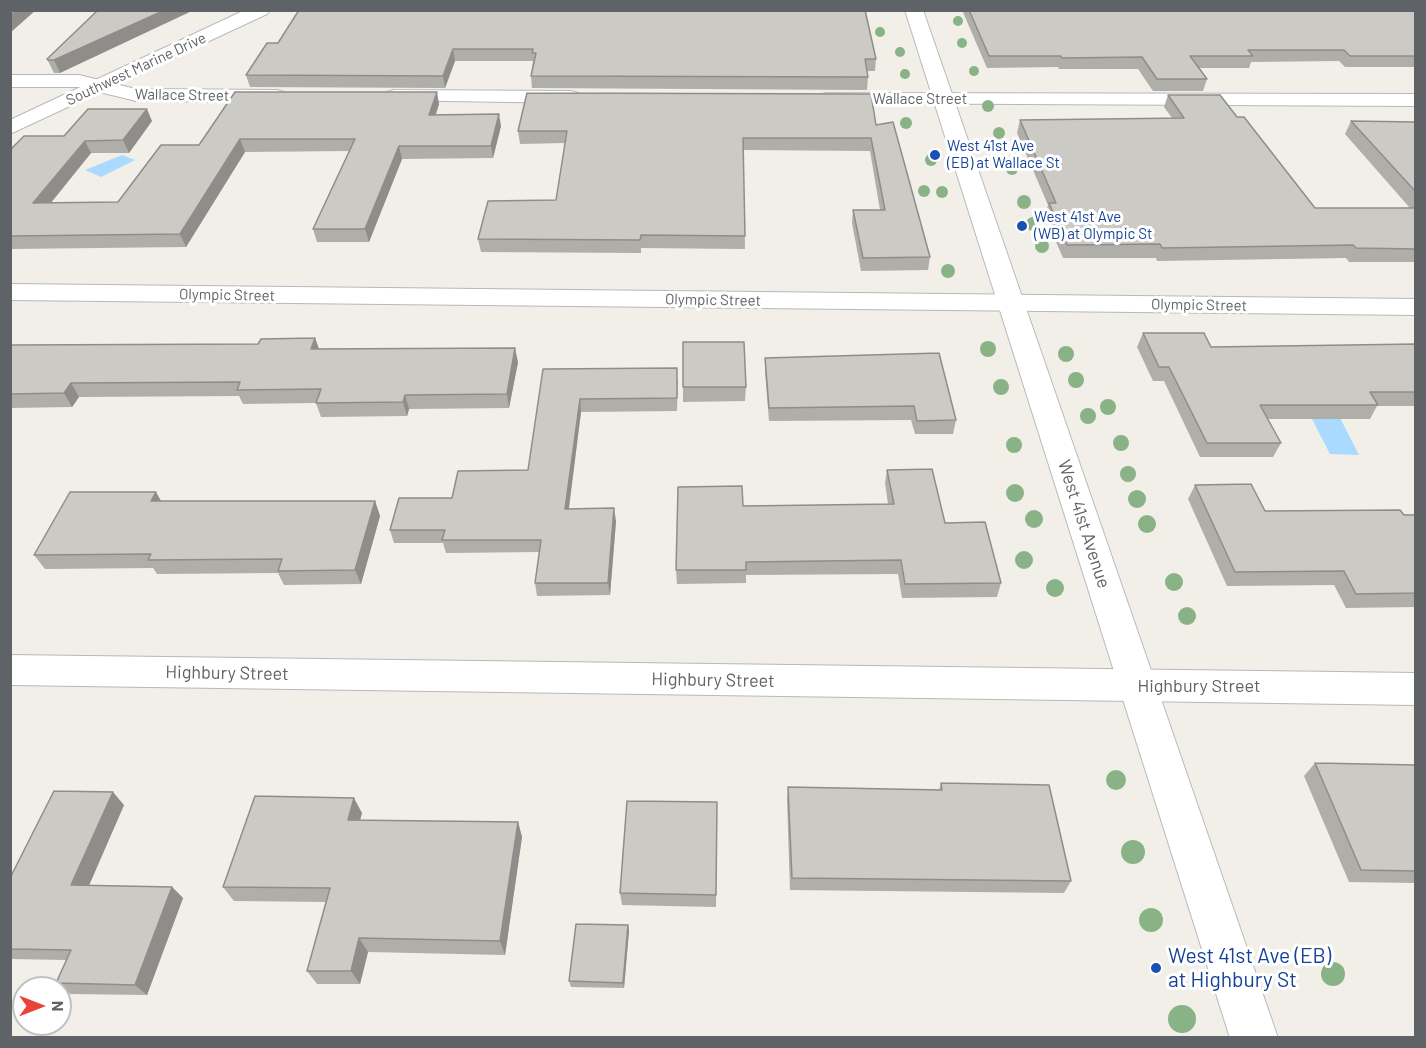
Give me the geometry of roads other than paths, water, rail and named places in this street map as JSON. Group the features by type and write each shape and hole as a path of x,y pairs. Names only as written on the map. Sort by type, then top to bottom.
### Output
{"street":[{"name":"Southwest Marine Drive","path":"10,128 261,10"},
{"name":"West 41st Avenue","path":"914,10 1254,1038"},
{"name":"Wallace Street","path":"10,81 79,81 136,95 301,96"},
{"path":"372,96 585,98"},
{"name":"Wallace Street","path":"809,99 1416,100"},
{"name":"Olympic Street","path":"10,292 1416,307"},
{"name":"Highbury Street","path":"10,670 1416,689"}],"water":[{"path":"122,155 135,160 101,177 85,170"},
{"path":"1310,415 1339,416 1359,455 1330,454"}],"place":[{"name":"West 41st Ave (EB) at Wallace St","path":"935,155"},
{"name":"West 41st Ave (WB) at Olympic St","path":"1022,226"},
{"name":"West 41st Ave (EB) at Highbury St","path":"1156,968"}]}
